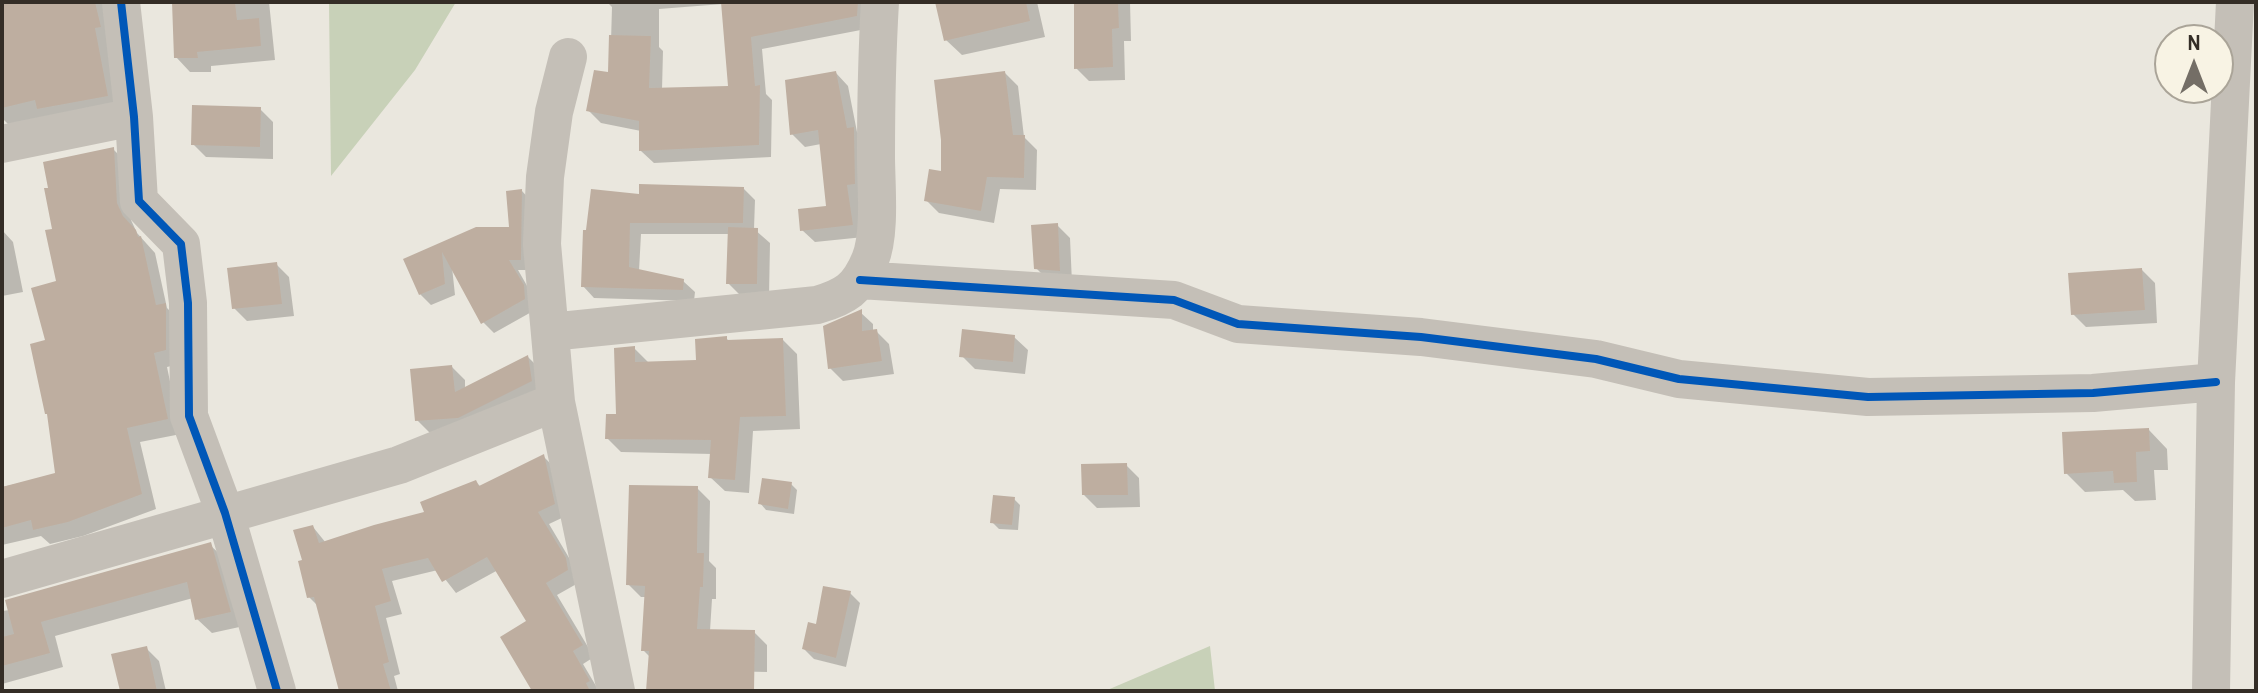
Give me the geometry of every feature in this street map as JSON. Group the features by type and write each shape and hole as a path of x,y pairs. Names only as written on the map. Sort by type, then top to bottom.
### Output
{"street":[{"path":"121,2 134,117 139,201 181,244 188,303 189,416 225,513 277,691"},
{"path":"550,332 817,305 842,298 860,280 871,258 874,232 880,2"},
{"path":"2211,691 2216,382 2235,2"},
{"path":"568,57 554,112 545,177 542,244 556,402 616,691"},
{"path":"2,144 134,117"},
{"path":"860,280 1174,300 1238,324 1421,337 1596,359 1679,379 1868,397 2093,393 2216,382"},
{"path":"2,579 399,465 556,402"}],"green space":[{"path":"329,2 456,2 415,70 331,176"},
{"path":"1210,646 1215,691 1105,691"}],"building":[{"path":"2,2 95,2 101,27 95,28 108,96 37,109 35,100 2,108"},
{"path":"172,2 235,2 237,20 259,18 261,46 197,52 198,58 174,58"},
{"path":"721,2 858,2 857,16 751,37 755,86 760,85 759,145 639,151 639,121 586,111 594,70 608,72 609,35 651,36 649,88 728,86"},
{"path":"935,2 1026,2 1030,21 944,41"},
{"path":"1074,2 1118,2 1119,28 1112,29 1113,67 1074,69"},
{"path":"836,71 847,128 854,127 855,184 847,185 853,225 800,231 798,209 826,206 818,130 790,135 785,80"},
{"path":"1005,71 1013,135 1025,135 1024,178 987,177 981,211 924,201 929,169 941,171 934,80"},
{"path":"192,105 261,107 260,147 191,145"},
{"path":"114,147 117,203 138,237 141,236 156,305 166,303 166,350 154,353 168,419 127,428 142,494 68,522 33,530 31,520 2,528 2,487 55,473 47,414 30,344 45,340 31,288 56,281 45,230 52,229 44,188 48,188 43,162"},
{"path":"639,184 744,187 743,223 630,223 629,267 684,279 683,290 581,287 583,230 586,230 591,189 639,194"},
{"path":"522,189 521,260 509,260 524,285 525,299 481,324 442,252 445,284 419,295 403,259 476,227 509,227 506,191"},
{"path":"1058,223 1060,271 1034,269 1031,225"},
{"path":"728,227 758,228 757,284 726,284"},
{"path":"277,262 282,304 232,309 227,268"},
{"path":"2142,268 2145,310 2071,315 2068,273"},
{"path":"862,309 862,331 877,329 882,361 828,369 823,326"},
{"path":"962,329 1015,335 1013,362 959,357"},
{"path":"727,336 727,340 783,338 786,416 740,417 735,480 708,478 711,440 605,439 606,414 616,414 614,348 635,346 635,362 696,360 695,339"},
{"path":"528,355 532,381 458,418 415,421 410,369 452,365 455,392"},
{"path":"2149,428 2150,451 2136,452 2137,482 2114,483 2113,471 2064,474 2062,432"},
{"path":"544,454 555,504 538,512 566,558 568,570 546,583 583,645 573,651 590,681 586,683 590,691 532,691 500,637 526,621 487,557 442,582 428,558 382,569 391,601 375,606 389,662 383,664 391,691 339,691 314,597 307,598 298,561 302,560 293,530 313,525 319,543 424,512 420,502 476,480 479,486"},
{"path":"1127,463 1128,495 1082,495 1081,464"},
{"path":"762,478 792,482 788,509 758,504"},
{"path":"629,485 698,486 697,553 704,553 697,629 755,630 754,691 646,691 649,651 641,651 645,586 626,585"},
{"path":"993,495 1015,497 1012,525 990,523"},
{"path":"211,542 231,612 195,620 187,582 41,622 50,653 2,666 2,637 14,634 5,600"},
{"path":"823,586 851,591 836,658 802,649 808,622 816,624"},
{"path":"147,646 157,691 120,691 111,654"}],"cycle path":[{"path":"121,2 134,117 139,201 181,244 188,303 189,416 225,513 277,691"},
{"path":"860,280 1174,300 1238,324 1421,337 1596,359 1679,379 1868,397 2093,393 2216,382"}]}
